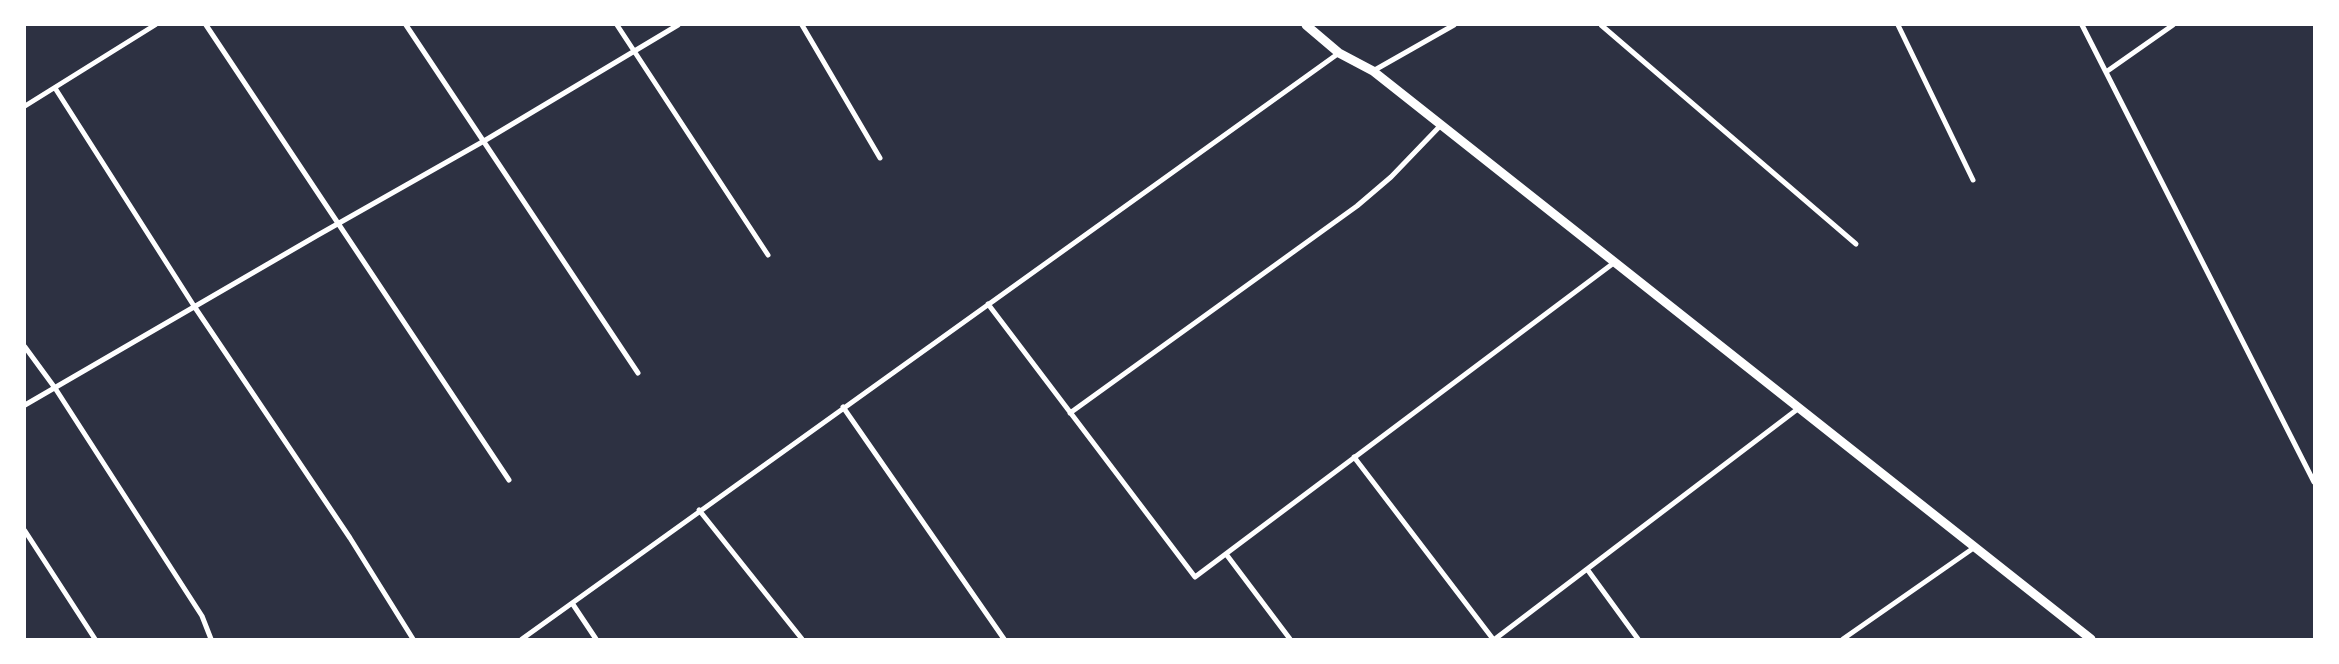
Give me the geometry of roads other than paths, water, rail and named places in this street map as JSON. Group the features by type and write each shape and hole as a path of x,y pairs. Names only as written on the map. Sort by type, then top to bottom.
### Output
{"street":[{"path":"25,106 155,25"},
{"path":"206,25 339,222 509,480"},
{"path":"406,25 638,373"},
{"path":"617,25 768,255"},
{"path":"25,405 339,222 484,142 678,25"},
{"path":"802,25 880,158"},
{"path":"1306,25 1339,53 1373,71 2091,639"},
{"path":"1373,71 1454,25"},
{"path":"1601,25 1856,244"},
{"path":"1898,25 1973,180"},
{"path":"2082,25 2314,482"},
{"path":"2106,72 2173,25"},
{"path":"522,639 699,510 1339,53"},
{"path":"55,88 194,306 350,538 413,639"},
{"path":"1070,413 1357,206 1422,148 1441,125"},
{"path":"988,304 1195,577 1615,262"},
{"path":"25,347 56,388 202,616 211,639"},
{"path":"843,407 1004,639"},
{"path":"1354,458 1494,639 1800,408"},
{"path":"699,510 802,639"},
{"path":"25,531 95,639"},
{"path":"1843,639 1975,547"},
{"path":"1226,554 1290,639"},
{"path":"1587,570 1638,639"},
{"path":"572,603 596,639"}]}
